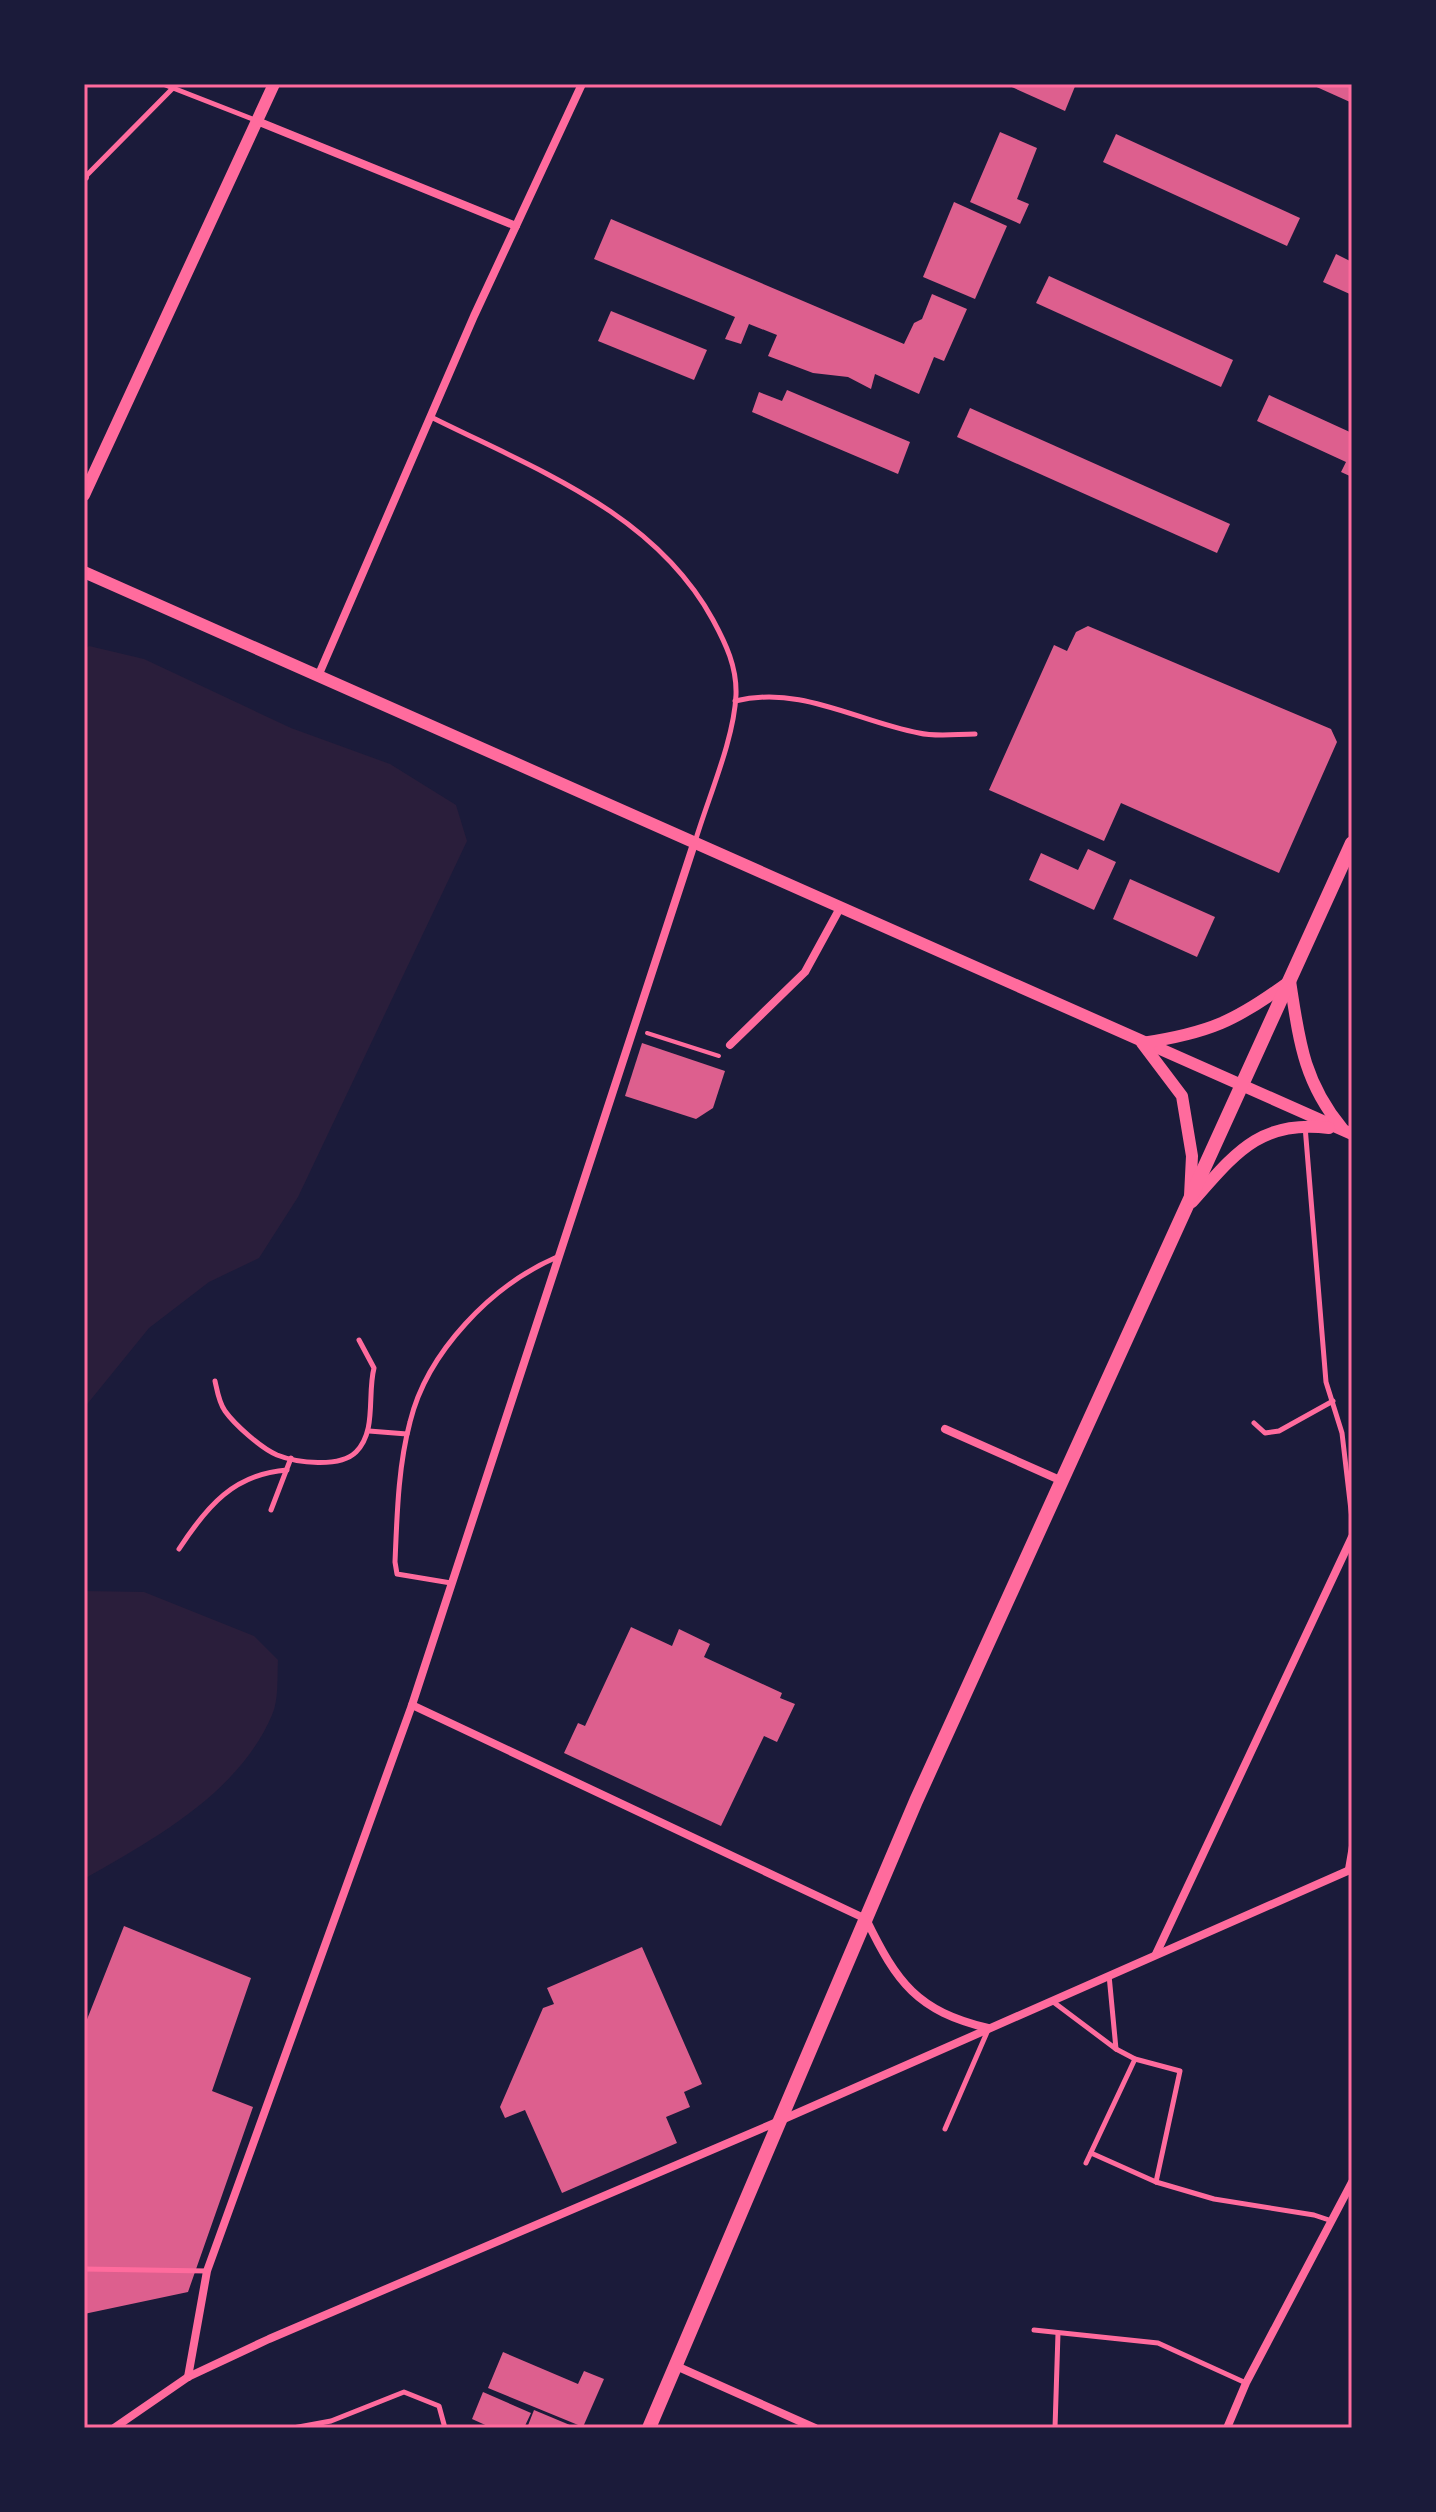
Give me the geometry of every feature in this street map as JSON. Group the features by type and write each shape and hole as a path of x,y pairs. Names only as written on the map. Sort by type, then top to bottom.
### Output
{"main road":[{"path":"649,2428 866,1919 1352,843"}],"street":[{"path":"84,495 274,84"},
{"path":"319,674 516,226 582,84"},
{"path":"257,121 516,226"},
{"path":"84,572 1243,1087 1305,1119 1348,1132"},
{"path":"188,2377 207,2271 412,1705 694,844"},
{"path":"730,1045 805,972 840,908"},
{"path":"1142,1043 1194,1035 1233,1019 1290,981 1302,1056 1321,1102 1348,1132"},
{"path":"1142,1043 1182,1096 1192,1156 1190,1204"},
{"path":"1190,1204 1238,1150 1305,1119"},
{"path":"945,1429 1063,1482"},
{"path":"1156,1954 1352,1537"},
{"path":"412,1705 866,1919 901,1983 919,2000 958,2021 989,2029"},
{"path":"114,2428 188,2377 1349,1870"},
{"path":"1227,2428 1246,2383 1352,2182"},
{"path":"674,2365 815,2428"}],"lane":[{"path":"163,84 257,121"},
{"path":"84,178 174,86"},
{"path":"431,417 590,498 647,537 690,582 727,647 733,666 735,701 694,844"},
{"path":"735,701 753,697 792,698 840,707 920,734 975,734"},
{"path":"1305,1119 1326,1382 1342,1433 1352,1519"},
{"path":"451,1583 397,1574 397,1531 407,1434 420,1392 476,1313 516,1280 558,1257"},
{"path":"215,1381 223,1409 277,1455 326,1462 343,1459 354,1454 369,1431 369,1388 374,1368 359,1340"},
{"path":"1254,1423 1265,1433 1279,1431 1333,1401"},
{"path":"369,1431 407,1434"},
{"path":"271,1510 291,1458"},
{"path":"179,1549 239,1481 259,1473 287,1470"},
{"path":"1349,1870 1352,1843"},
{"path":"1108,1974 1116,2049"},
{"path":"1051,2000 1116,2049 1135,2059 1180,2071 1156,2182"},
{"path":"945,2129 989,2029"},
{"path":"1086,2163 1135,2059"},
{"path":"1091,2153 1156,2182 1214,2199 1314,2215 1333,2222"},
{"path":"84,2269 207,2271"},
{"path":"1034,2330 1158,2343 1246,2383"},
{"path":"1055,2428 1058,2333"},
{"path":"293,2428 331,2421 404,2392 439,2406 445,2428"}],"path":[{"path":"633,1029 726,1058 730,1045"}],"shaded area":[{"path":"89,646 144,659 291,728 390,764 456,805 467,841 298,1197 259,1258 209,1282 149,1328 84,1408 84,650"},
{"path":"84,1591 144,1592 254,1636 278,1660 277,1695 272,1715 239,1768 216,1791 166,1830 84,1879"}],"building":[{"path":"1005,84 1076,84 1065,111"},
{"path":"1310,84 1352,84 1352,97 1350,102"},
{"path":"1000,132 1037,148 1017,199 1029,204 1020,224 970,202"},
{"path":"1116,134 1300,218 1287,246 1103,162"},
{"path":"954,202 1007,226 975,299 923,277"},
{"path":"611,219 904,344 914,323 922,319 932,294 967,309 944,361 934,357 919,394 875,374 871,389 848,377 813,373 768,356 777,335 749,324 741,344 725,339 735,317 594,259"},
{"path":"1336,254 1352,262 1352,295 1323,282"},
{"path":"1049,276 1233,360 1221,387 1036,303"},
{"path":"611,311 707,350 694,380 598,341"},
{"path":"787,390 910,442 898,474 752,412 759,392 782,401"},
{"path":"1269,395 1352,433 1352,477 1341,472 1346,462 1257,421"},
{"path":"970,408 1230,524 1217,553 957,437"},
{"path":"1088,626 1331,729 1337,742 1279,873 1121,803 1104,841 989,790 1054,645 1067,651 1076,632"},
{"path":"1088,849 1116,862 1094,910 1029,880 1041,853 1078,870"},
{"path":"1130,879 1215,917 1197,957 1113,919"},
{"path":"642,1043 725,1071 713,1108 696,1119 625,1096"},
{"path":"631,1627 672,1646 679,1629 710,1644 704,1657 782,1693 780,1698 795,1704 777,1742 764,1736 721,1826 564,1753 578,1723 585,1726"},
{"path":"124,1926 251,1978 212,2091 253,2107 188,2292 84,2314 84,2027"},
{"path":"642,1947 702,2084 684,2092 690,2107 666,2117 677,2143 562,2193 525,2110 505,2118 500,2107 543,2008 554,2004 547,1988"},
{"path":"503,2352 578,2384 584,2371 604,2379 583,2427 488,2388"},
{"path":"483,2392 531,2413 524,2428 492,2428 472,2419"},
{"path":"534,2410 577,2428 527,2428"}]}
